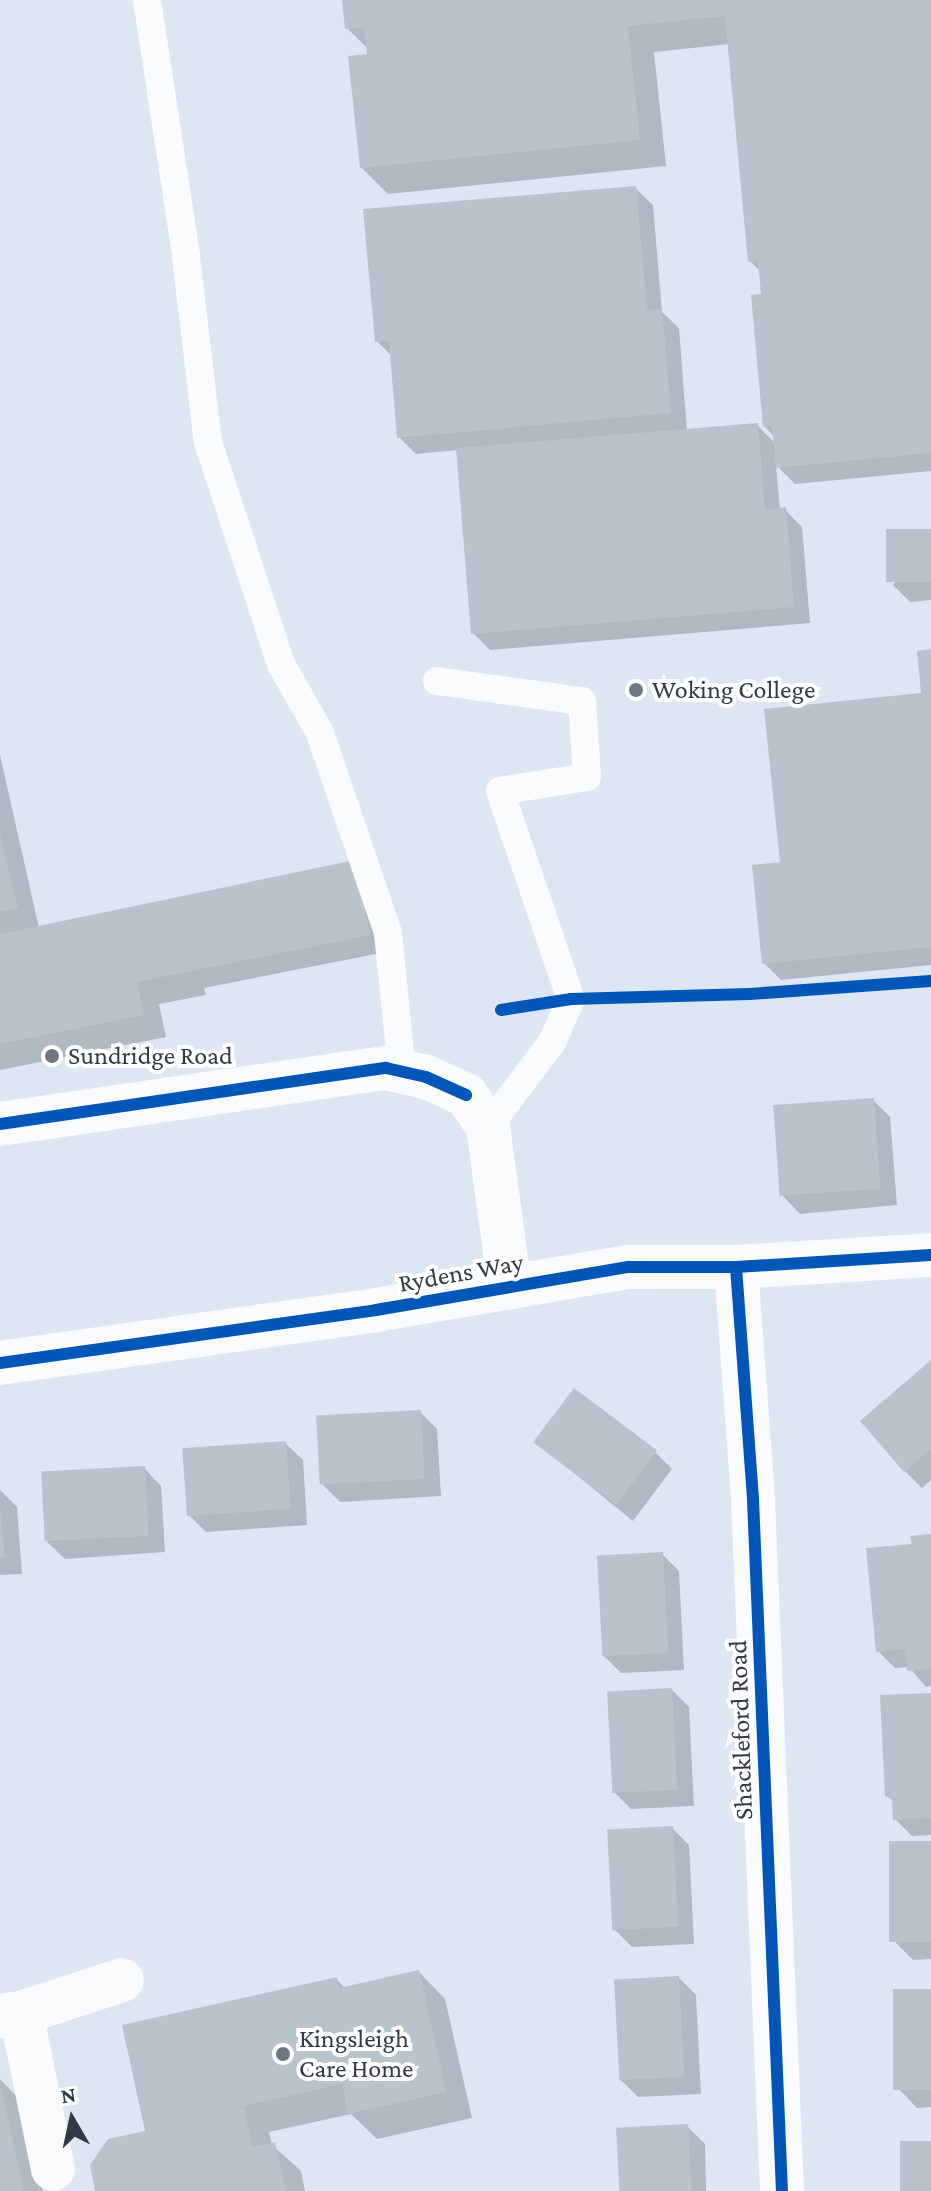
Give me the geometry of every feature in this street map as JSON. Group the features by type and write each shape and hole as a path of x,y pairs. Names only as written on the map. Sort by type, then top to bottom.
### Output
{"street":[{"name":"Rydens Way","path":"0,1124 386,1068 426,1077 466,1095 488,1127 510,1287"},
{"name":"Rydens Way","path":"0,1363 376,1310 628,1267 736,1267 931,1255"},
{"name":"Shackleford Road","path":"736,1267 753,1500 782,2191"},
{"path":"53,2169 11,2014 122,1980"}],"lane":[{"path":"147,0 186,256 208,442 281,664 320,733 388,933 402,1072"},
{"path":"437,681 582,701 587,777 500,791 571,999 552,1042 488,1127"}],"building":[{"path":"342,0 931,0 931,453 776,468 772,426 763,427 751,295 761,294 758,261 748,262 725,16 628,26 640,140 360,168 348,56 367,54 364,28 345,29"},
{"path":"636,186 647,310 662,309 671,413 397,438 389,341 375,342 363,209"},
{"path":"758,423 765,510 786,507 794,607 471,634 456,448"},
{"path":"886,529 931,529 931,582 886,582"},
{"path":"931,649 931,947 762,964 752,865 780,862 764,709 921,693 917,651"},
{"path":"0,834 18,908 0,912"},
{"path":"355,860 370,935 137,982 144,1015 0,1044 0,934"},
{"path":"874,1098 880,1189 780,1196 773,1105"},
{"path":"931,1360 931,1449 904,1472 860,1421"},
{"path":"574,1388 657,1451 616,1505 533,1442"},
{"path":"421,1410 425,1479 320,1484 316,1415"},
{"path":"286,1441 291,1509 187,1516 182,1448"},
{"path":"145,1466 149,1536 45,1541 41,1471"},
{"path":"0,1508 5,1557 0,1558"},
{"path":"931,1534 931,1668 907,1671 905,1649 876,1652 866,1548 912,1544 910,1536"},
{"path":"663,1552 668,1653 602,1656 597,1555"},
{"path":"672,1688 677,1790 612,1793 607,1691"},
{"path":"931,1693 931,1818 893,1820 892,1799 885,1796 880,1695"},
{"path":"673,1826 678,1927 612,1930 607,1829"},
{"path":"889,1841 931,1841 931,1942 889,1942"},
{"name":"Kingsleigh Care Home","path":"419,1970 446,2092 348,2114 342,2084 244,2106 252,2147 275,2142 286,2191 95,2191 90,2165 108,2139 145,2131 122,2025 337,1977 339,1988"},
{"path":"679,1976 684,2077 619,2080 614,1979"},
{"path":"893,1989 931,1989 931,2090 893,2090"},
{"path":"1,2088 24,2191 0,2191"},
{"path":"688,2124 692,2191 619,2191 616,2128"},
{"path":"900,2141 931,2141 931,2191 900,2191"}],"cycle path":[{"path":"501,1010 571,999 750,994 931,981"},
{"path":"0,1124 386,1068 426,1077 466,1095"},
{"path":"0,1363 376,1310 628,1267 736,1267 931,1255"},
{"path":"736,1267 753,1500 782,2191"}],"place":[{"name":"Woking College","path":"636,690"},
{"name":"Sundridge Road","path":"52,1056"},
{"name":"Kingsleigh Care Home","path":"283,2054"}]}
